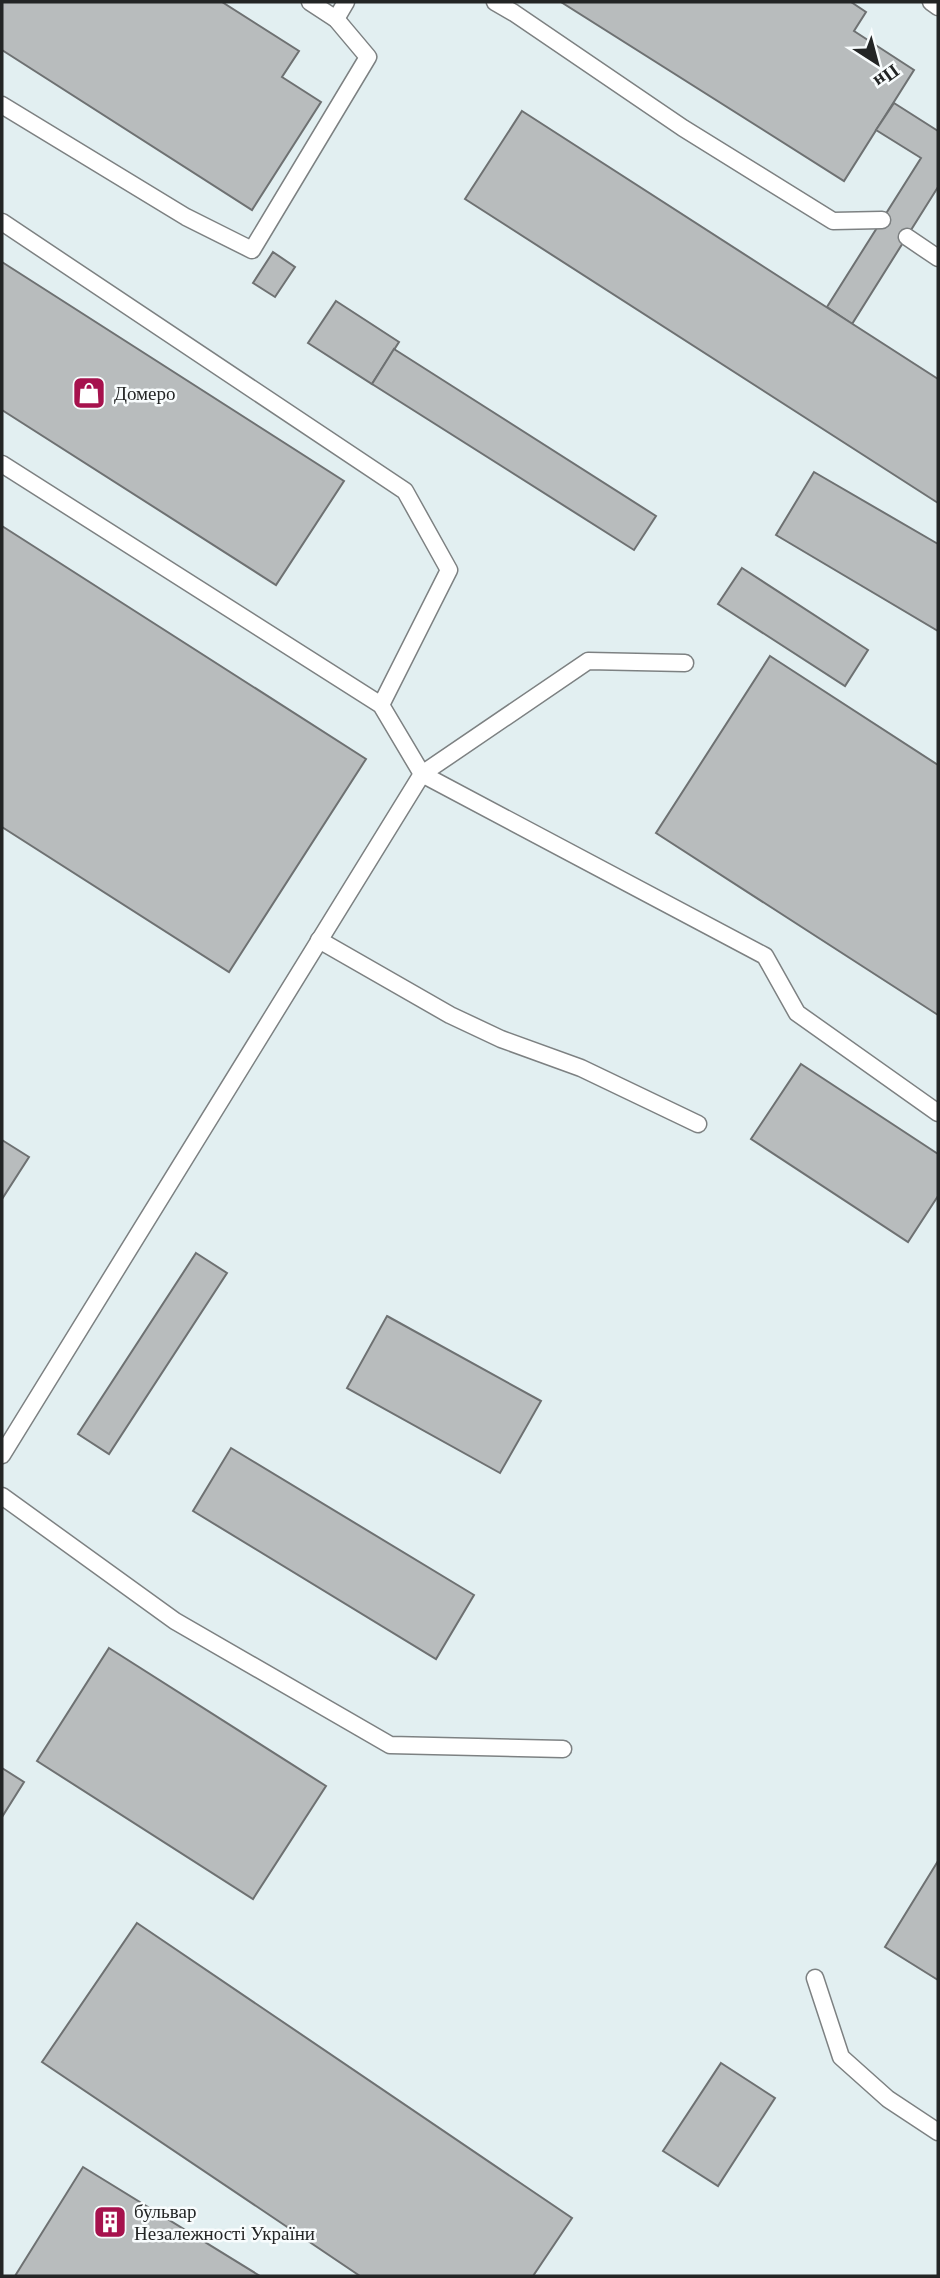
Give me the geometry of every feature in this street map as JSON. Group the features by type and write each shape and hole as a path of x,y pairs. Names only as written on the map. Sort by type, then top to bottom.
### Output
{"lane":[{"path":"2,105 186,218 252,250 368,57 336,19 310,2"},
{"path":"336,19 345,2"},
{"path":"495,2 683,128 833,221 882,220"},
{"path":"931,2 938,7"},
{"path":"2,222 405,491 449,570 381,705"},
{"path":"907,237 936,251"},
{"path":"2,464 381,705 422,774 765,956 797,1013 938,1113"},
{"path":"2,1455 422,774 587,661 685,663"},
{"path":"319,940 450,1015 501,1039 581,1068 698,1124"},
{"path":"2,1496 175,1621 390,1745 563,1749"},
{"path":"816,1979 841,2057 888,2099 938,2132"}],"shaded area":[{"path":"2,2 938,2 938,2276 2,2276"}],"building":[{"path":"2,2 222,2 299,51 282,77 321,102 252,210 2,50"},
{"path":"561,2 851,2 866,12 854,31 914,70 844,181"},
{"path":"894,103 938,131 938,187 852,324 827,307 921,158 876,130"},
{"path":"522,111 938,379 938,503 465,199"},
{"path":"273,252 295,267 275,297 253,283"},
{"path":"2,262 344,481 276,585 2,410"},
{"path":"336,301 399,342 372,384 308,343"},
{"path":"394,349 656,516 634,550 372,384"},
{"path":"814,472 938,544 938,631 776,535"},
{"path":"2,526 366,759 229,972 2,827"},
{"path":"742,568 868,650 845,686 718,604"},
{"path":"770,656 938,765 938,1015 656,833"},
{"path":"801,1064 938,1154 938,1196 908,1242 751,1139"},
{"path":"2,1140 29,1157 2,1199"},
{"path":"196,1253 227,1273 109,1454 78,1434"},
{"path":"387,1316 541,1401 500,1473 347,1388"},
{"path":"231,1448 474,1595 436,1659 193,1511"},
{"path":"109,1648 326,1786 253,1899 37,1761"},
{"path":"2,1768 24,1782 2,1817"},
{"path":"938,1861 938,1980 885,1947"},
{"path":"137,1923 572,2218 533,2276 360,2276 42,2062"},
{"path":"721,2063 775,2098 718,2186 663,2151"},
{"name":"бульвар Незалежності України","path":"83,2167 260,2276 15,2276"}],"place":[{"name":"Домеро","path":"89,393"},
{"name":"бульвар Незалежності України","path":"110,2222"}]}
